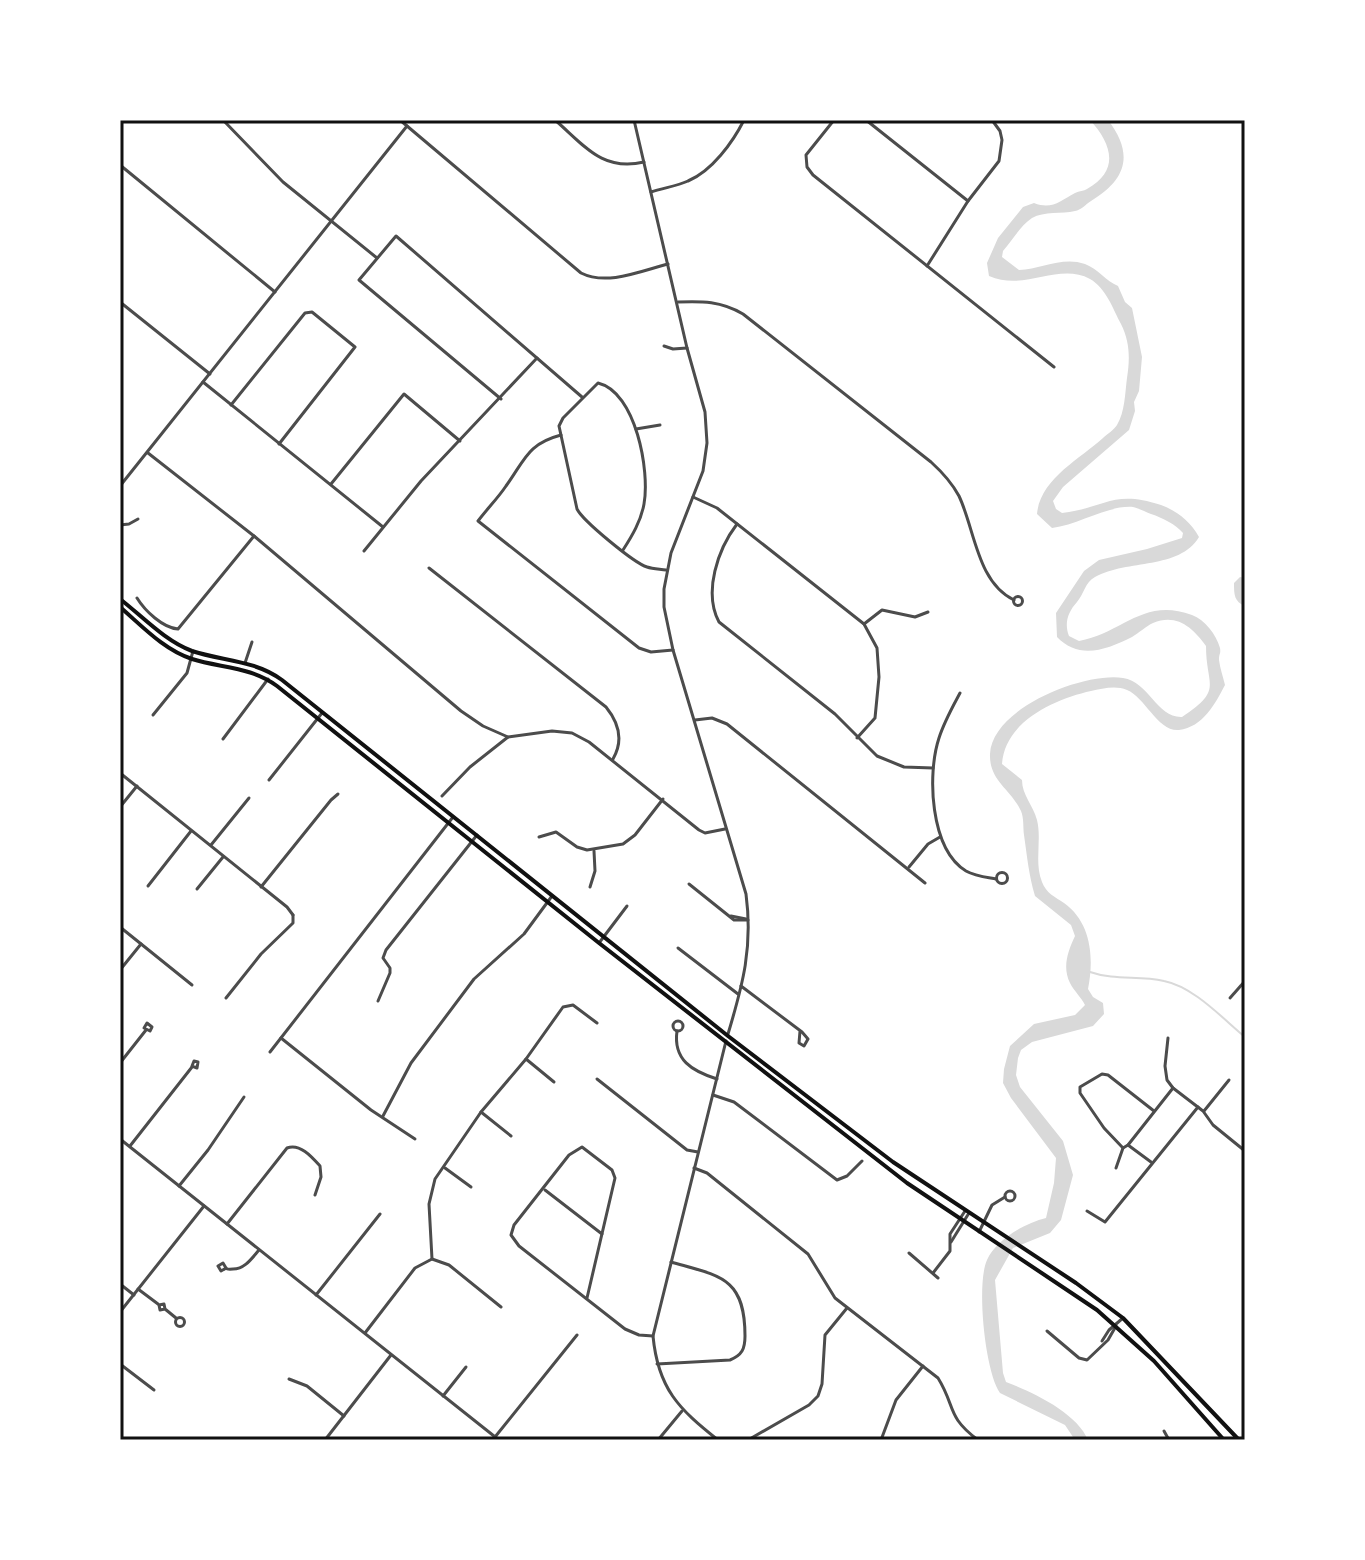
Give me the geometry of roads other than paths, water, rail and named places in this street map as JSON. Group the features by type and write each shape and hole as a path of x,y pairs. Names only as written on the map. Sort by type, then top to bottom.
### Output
{"main road":[{"path":"120,599 170,639 193,651 245,663 282,680 728,1036 853,1131 931,1189 1067,1277 1123,1318 1239,1440"},
{"path":"121,610 164,644 192,659 268,679 848,1137 926,1196 1116,1326 1154,1361 1224,1440"},
{"path":"277,686 282,680"},
{"path":"353,747 358,741"},
{"path":"395,780 400,774"},
{"path":"511,872 516,866"},
{"path":"809,1107 814,1100"},
{"path":"848,1137 853,1131"},
{"path":"926,1196 931,1189"},
{"path":"1066,1290 1067,1277"},
{"path":"1195,1408 1203,1401"}],"street":[{"path":"223,120 283,182 377,258"},
{"path":"400,120 581,273 606,279 668,264"},
{"path":"555,120 608,162 629,166 644,162"},
{"path":"634,120 705,412 707,443 703,471 666,570 664,607 673,650 746,894 749,920 749,953 653,1336 657,1364 667,1389 682,1411 715,1439"},
{"path":"651,192 688,181 704,171 744,120"},
{"path":"834,120 806,155 807,167 813,175 1054,367"},
{"path":"866,120 968,201"},
{"path":"927,266 968,201 999,161 1002,140 992,120"},
{"path":"120,486 407,126"},
{"path":"120,166 275,292"},
{"path":"501,399 359,280 396,236 582,397"},
{"path":"120,302 210,374"},
{"path":"678,302 716,302 743,314 931,462 958,496 992,581 1014,600"},
{"path":"231,405 305,313 312,312 338,333 355,347 354,351 279,444"},
{"path":"664,346 687,348"},
{"path":"364,551 421,481 537,358"},
{"path":"203,382 383,527"},
{"path":"623,550 640,516 646,486 627,406 609,387 598,383 560,421 579,514 623,550 648,567 666,570"},
{"path":"330,485 404,394 460,441"},
{"path":"635,430 660,425"},
{"path":"561,435 535,445 478,521 639,648 651,652 673,650"},
{"path":"147,452 254,536 461,711 483,726 508,737"},
{"path":"693,497 717,508 864,624 877,648 879,677 875,718 857,738"},
{"path":"120,525 138,519"},
{"path":"737,524 721,552 713,585 715,615 719,622 835,714 877,756 893,764 933,768"},
{"path":"137,598 169,629 178,629 254,536"},
{"path":"429,568 606,707 616,720 619,733 613,759"},
{"path":"121,610 127,604"},
{"path":"864,624 882,610 915,617 928,612"},
{"path":"245,663 252,642"},
{"path":"153,715 187,673 193,651"},
{"path":"223,739 268,679"},
{"path":"960,693 938,741 933,768 934,804 940,837 945,849 964,870 996,879"},
{"path":"269,780 322,713"},
{"path":"695,720 712,718 727,724 925,883"},
{"path":"442,796 470,767 508,737 552,731 572,733 613,759 699,830 705,833 725,829"},
{"path":"120,773 293,915 293,923 261,954 226,998"},
{"path":"120,807 137,786"},
{"path":"261,887 338,794"},
{"path":"210,846 249,798"},
{"path":"539,837 556,832 577,847 594,851 629,841 663,799"},
{"path":"270,1052 453,817"},
{"path":"148,886 191,831"},
{"path":"378,1001 390,973 383,958 386,950 477,835"},
{"path":"908,868 928,844 940,837"},
{"path":"590,887 595,871 594,851"},
{"path":"197,889 223,857"},
{"path":"689,884 734,920 749,920"},
{"path":"383,1116 411,1063 465,991 524,934 552,896"},
{"path":"599,943 627,906"},
{"path":"120,927 192,985"},
{"path":"120,970 141,944"},
{"path":"678,948 739,995"},
{"path":"1230,998 1245,981"},
{"path":"741,986 800,1031"},
{"path":"432,1259 430,1193 435,1179 481,1112 526,1059 563,1007 573,1005 597,1023"},
{"path":"120,1063 146,1030"},
{"path":"677,1031 676,1046 682,1060 699,1073 717,1079"},
{"path":"281,1038 371,1110 415,1139"},
{"path":"1168,1038 1167,1080 1245,1151"},
{"path":"526,1059 554,1082"},
{"path":"130,1147 192,1067"},
{"path":"1123,1148 1104,1128 1080,1093 1080,1087 1102,1074 1108,1075 1154,1111"},
{"path":"597,1079 687,1150 698,1152"},
{"path":"1203,1111 1229,1080"},
{"path":"1116,1168 1123,1148 1173,1088"},
{"path":"713,1095 734,1102 837,1180 847,1176 862,1161"},
{"path":"179,1186 244,1097"},
{"path":"1087,1211 1105,1222 1198,1107"},
{"path":"481,1112 511,1136"},
{"path":"120,1139 497,1439 577,1335"},
{"path":"1128,1145 1151,1162"},
{"path":"227,1224 291,1146 299,1148 320,1166 321,1177 315,1195"},
{"path":"587,1298 615,1178 612,1170 586,1149 578,1148 514,1225 511,1235 519,1246 631,1333 653,1336"},
{"path":"444,1167 471,1187"},
{"path":"694,1168 707,1173 808,1254 827,1288 847,1308 938,1378 947,1392 957,1422 978,1440"},
{"path":"543,1189 602,1234"},
{"path":"979,1232 992,1205 1005,1197"},
{"path":"120,1312 204,1206"},
{"path":"933,1273 950,1251 951,1242 967,1212"},
{"path":"316,1295 380,1214"},
{"path":"226,1268 242,1267 259,1250"},
{"path":"909,1253 938,1278"},
{"path":"365,1333 415,1268 432,1259 449,1265 501,1307"},
{"path":"657,1364 730,1360 740,1355 745,1346 743,1306 730,1286 716,1274 671,1262"},
{"path":"120,1284 134,1295"},
{"path":"138,1289 159,1305 164,1304 165,1309 176,1318"},
{"path":"748,1440 809,1405 818,1396 822,1384 825,1335 847,1308"},
{"path":"1047,1331 1079,1358 1087,1360 1115,1332 1123,1318"},
{"path":"325,1440 391,1355"},
{"path":"120,1364 154,1390"},
{"path":"881,1440 896,1400 923,1366"},
{"path":"443,1396 466,1367"},
{"path":"289,1379 307,1386 344,1416"},
{"path":"658,1440 682,1411"},
{"path":"1164,1431 1169,1440"}],"waterway":[{"path":"1090,972 1175,984 1207,1004 1245,1037"}]}
